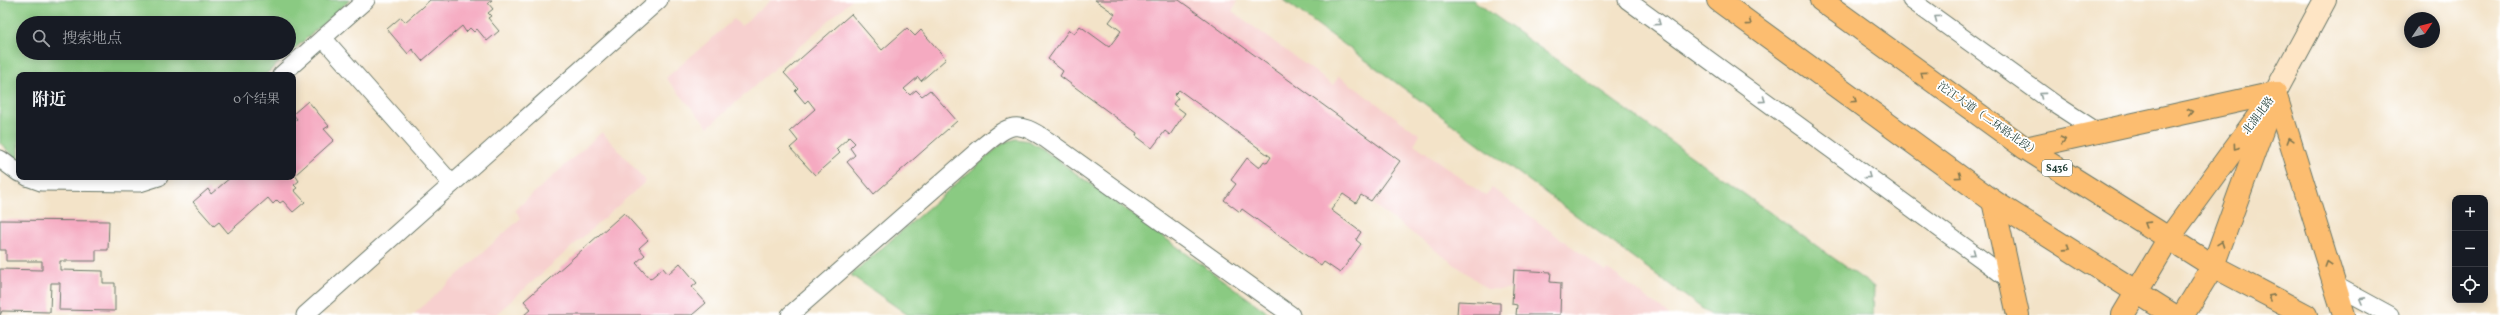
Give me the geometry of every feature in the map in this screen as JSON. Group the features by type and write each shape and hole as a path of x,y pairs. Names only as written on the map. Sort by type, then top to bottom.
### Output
{"main road":[{"path":"1718,0 1992,200 2173,315"},
{"name":"沱江大道（二环路北段）","path":"1821,0 2025,148 2213,266 2306,315"},
{"path":"2025,148 2275,93 2344,315"},
{"name":"北湖北路","path":"2123,315 2169,238 2275,93"},
{"name":"北湖北路","path":"2183,315 2213,266 2275,93"},
{"path":"1992,200 2018,315"}],"street":[{"path":"2275,93 2325,0"}],"lane":[{"path":"284,72 366,0"},
{"path":"305,315 658,0"},
{"path":"1627,0 2010,280"},
{"path":"1912,0 2055,104 2098,132"},
{"path":"323,38 452,184"},
{"path":"790,315 983,146 1001,131 1015,125 1032,130 1047,140 1291,315"},
{"path":"0,159 16,171"},
{"path":"35,180 41,182 140,183 150,180"},
{"path":"2335,285 2390,315"}],"shaded area":[{"path":"771,0 852,0 708,127 666,78 734,19 741,26"},
{"path":"1096,0 1235,0 1237,2 1232,11 1333,85 1339,76 1420,135 1414,144 1486,196 1492,188 1606,272 1608,269 1670,315 1560,315 1561,283 1550,282 1550,272 1514,270 1513,290 1488,289"},
{"path":"602,132 646,181 495,315 413,315 521,218 515,210"}],"green space":[{"path":"0,0 350,0 296,48 296,16 16,16 16,60 282,60 268,72 16,72 16,158 0,143"},
{"path":"1284,0 1473,0 1874,287 1873,315 1711,315"},
{"path":"1016,139 1029,141 1041,148 1271,315 908,315 851,275 1003,143"}],"building":[{"path":"430,0 492,0 488,3 493,9 488,13 491,16 488,18 499,31 487,41 477,29 474,32 470,28 466,32 462,26 422,61 412,49 408,54 387,29 401,17 405,22"},
{"path":"1095,0 1179,0 1400,161 1371,201 1361,195 1356,203 1343,194 1331,210 1361,232 1356,240 1361,244 1340,273 1324,262 1321,266 1242,209 1240,212 1224,200 1236,184 1231,180 1247,158 1259,168 1264,161 1267,163 1271,157 1179,90 1174,95 1178,98 1173,104 1185,113 1170,135 1165,131 1152,148 1136,136 1137,133 1060,76 1063,71 1048,59 1069,30 1074,34 1080,26 1109,47 1121,31 1109,22 1115,14"},
{"path":"851,14 882,50 907,28 915,36 921,30 946,59 921,81 918,77 904,89 910,95 916,90 922,96 930,90 957,121 874,194 847,162 855,155 850,148 855,143 849,137 836,149 840,153 815,175 790,148 798,141 790,131 815,109 808,100 805,103 795,91 798,88 784,73"},
{"path":"308,101 329,126 324,129 334,140 296,174 297,119 296,111"},
{"path":"296,176 299,181 294,185 297,188 294,190 305,202 293,212 283,201 280,203 277,200 273,204 268,198 228,233 219,222 214,226 193,202 208,189 211,194 227,180 296,180"},
{"path":"624,213 648,240 639,248 645,255 636,263 650,279 663,268 668,274 680,263 697,283 692,287 706,303 692,315 524,315 531,309 524,301"},
{"path":"0,220 109,221 108,250 96,250 96,261 60,261 60,270 103,271 103,283 115,283 115,311 59,310 60,283 51,283 50,312 2,311 0,315 0,269 42,270 42,261 6,261 6,250 0,250"},
{"path":"1514,270 1551,272 1550,282 1561,283 1560,315 1516,315 1517,305 1512,304"},
{"path":"1458,301 1500,303 1500,315 1457,315"}]}
